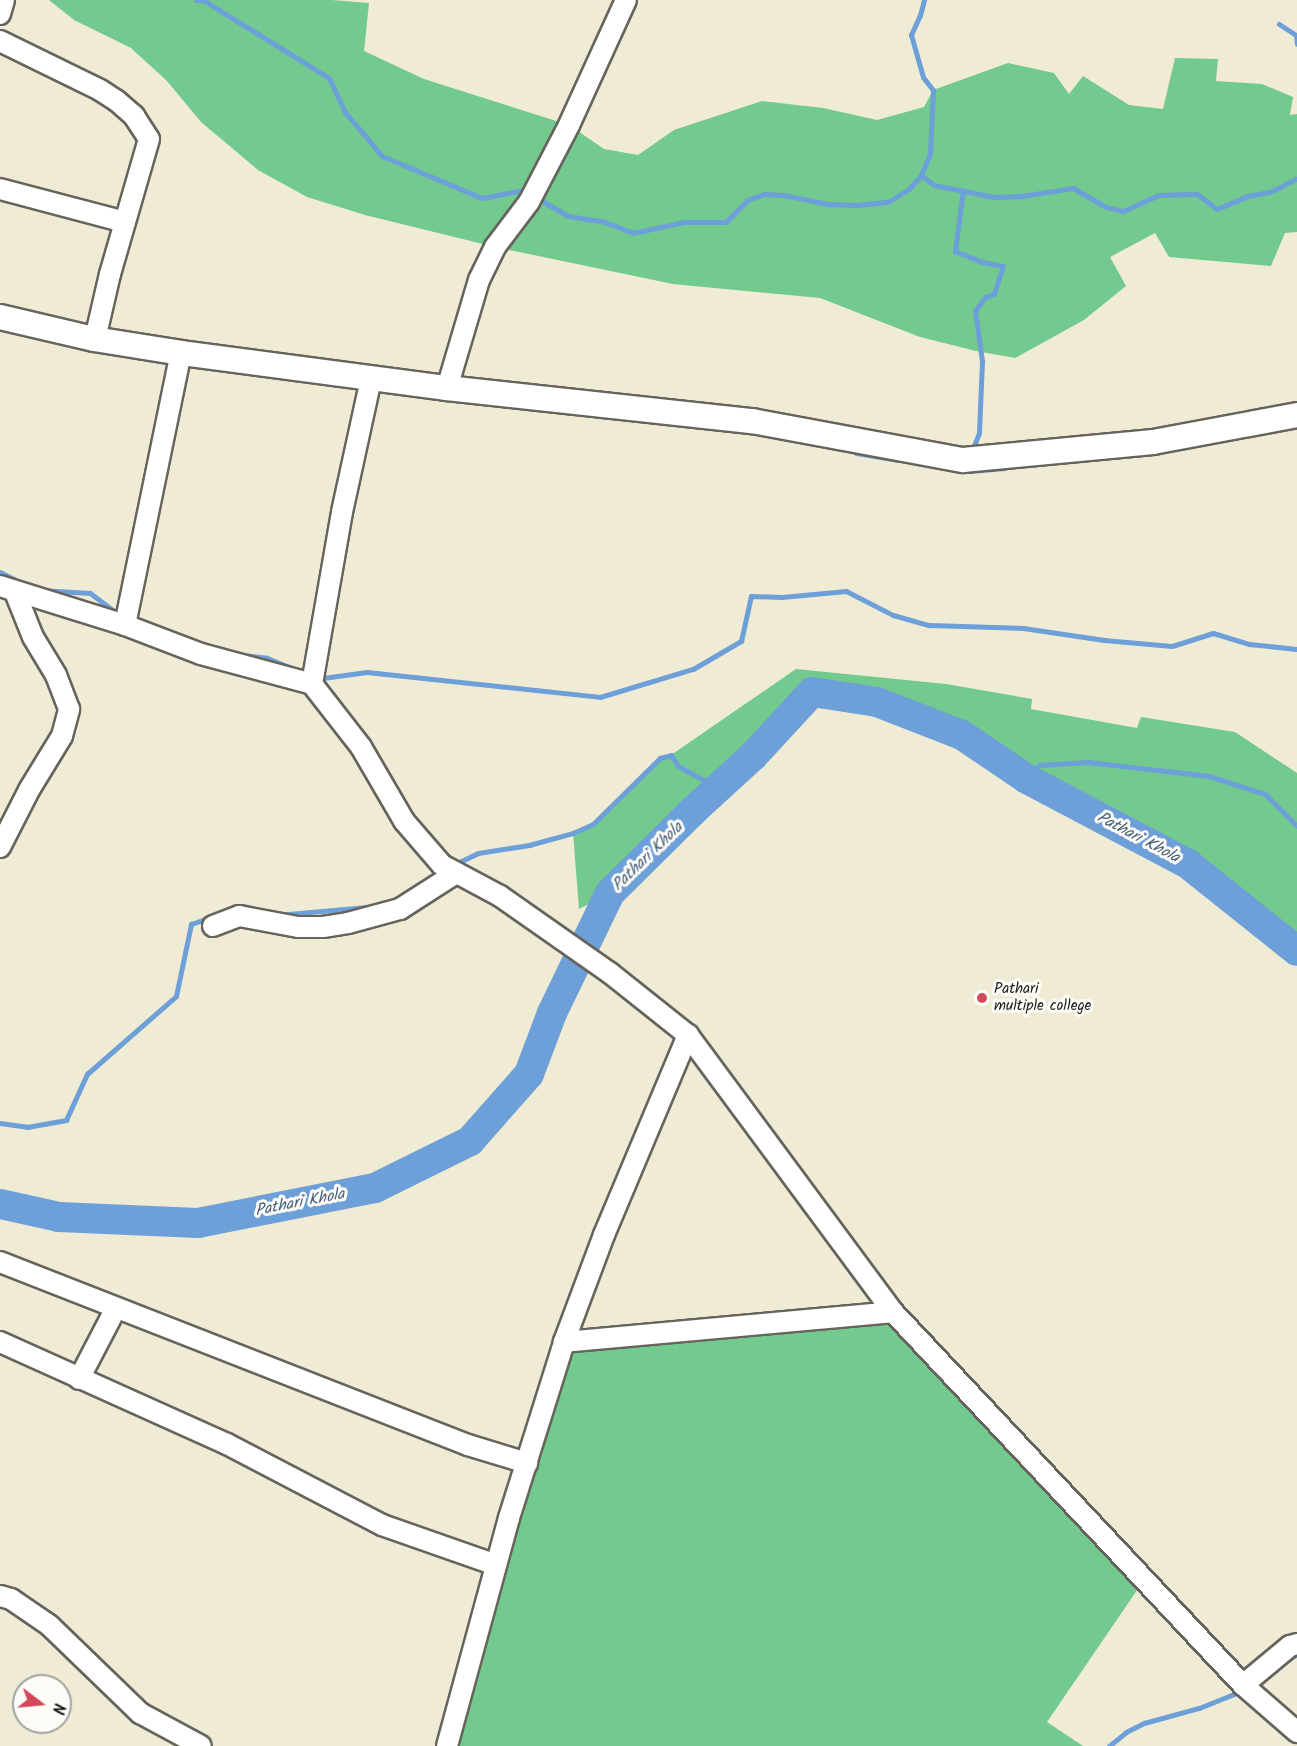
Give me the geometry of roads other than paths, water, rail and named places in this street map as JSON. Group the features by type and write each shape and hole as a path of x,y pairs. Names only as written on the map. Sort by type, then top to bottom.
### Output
{"street":[{"path":"447,388 479,280 495,247 531,198 569,124 626,0"},
{"path":"0,41 100,90 117,101 145,129 148,139 95,339"},
{"path":"0,189 125,222"},
{"path":"0,317 95,339 181,353 371,379 752,421 963,460 1153,442 1297,415"},
{"path":"125,625 181,353"},
{"path":"312,684 342,512 371,379"},
{"path":"8,589 125,625 201,654 312,684 361,747 404,820 442,865 500,896 610,973 688,1035 893,1312 1243,1685 1297,1732"},
{"path":"0,848 29,790 62,736 69,709 56,675 8,589"},
{"path":"213,926 239,916 298,927 323,927 348,923 400,909 456,873"},
{"path":"447,1746 496,1565 564,1342 604,1235 688,1035"},
{"path":"0,1262 468,1445 527,1463"},
{"path":"79,1379 116,1308"},
{"path":"564,1342 893,1312"},
{"path":"0,1342 227,1444 382,1525 496,1565"},
{"path":"0,1596 11,1599 49,1625 140,1713 201,1746"},
{"path":"1243,1685 1290,1646 1297,1644"}],"waterway":[{"path":"196,0 203,0 329,78 345,112 382,156 482,198 523,190 568,216 605,222 633,233 684,222 726,222 747,200 764,194 783,195 828,204 857,205 888,202 909,189 921,175 930,154 933,90 923,77 911,35 924,0"},
{"path":"1279,24 1296,35 1297,44"},
{"path":"921,175 934,185 994,197 1021,196 1073,188 1106,207 1123,211 1159,195 1197,194 1217,209 1247,196 1270,192 1297,178"},
{"path":"963,190 955,251 982,262 1003,266 994,294 985,297 975,311 982,361 979,433 972,450"},
{"path":"856,453 898,460"},
{"path":"970,471 1005,468"},
{"path":"0,572 25,585"},
{"path":"40,590 90,593 118,614"},
{"path":"323,678 367,672 600,697 693,669 741,641 751,596 782,597 846,591 893,615 929,625 1023,628 1104,640 1172,646 1213,633 1249,644 1297,649"},
{"path":"236,654 267,658 302,672"},
{"name":"Pathari Khola","path":"0,1204 59,1217 198,1223 375,1188 470,1141 529,1074 552,1013 610,893 694,810 753,756 812,692 877,702 962,735 1027,779 1188,864 1297,951"},
{"path":"459,862 478,853 529,845 573,833 593,824 660,758 671,755 678,766 718,788"},
{"path":"1027,779 1039,765 1088,762 1209,776 1265,794 1297,826"},
{"path":"237,908 243,906 260,910"},
{"path":"277,915 379,906"},
{"path":"0,1123 27,1127 66,1120 87,1074 176,996 191,924 214,916"},
{"path":"1285,1661 1297,1654"},
{"path":"1109,1746 1126,1732 1144,1723 1199,1708 1239,1692"}],"place":[{"name":"Pathari multiple college","path":"982,998"}]}
